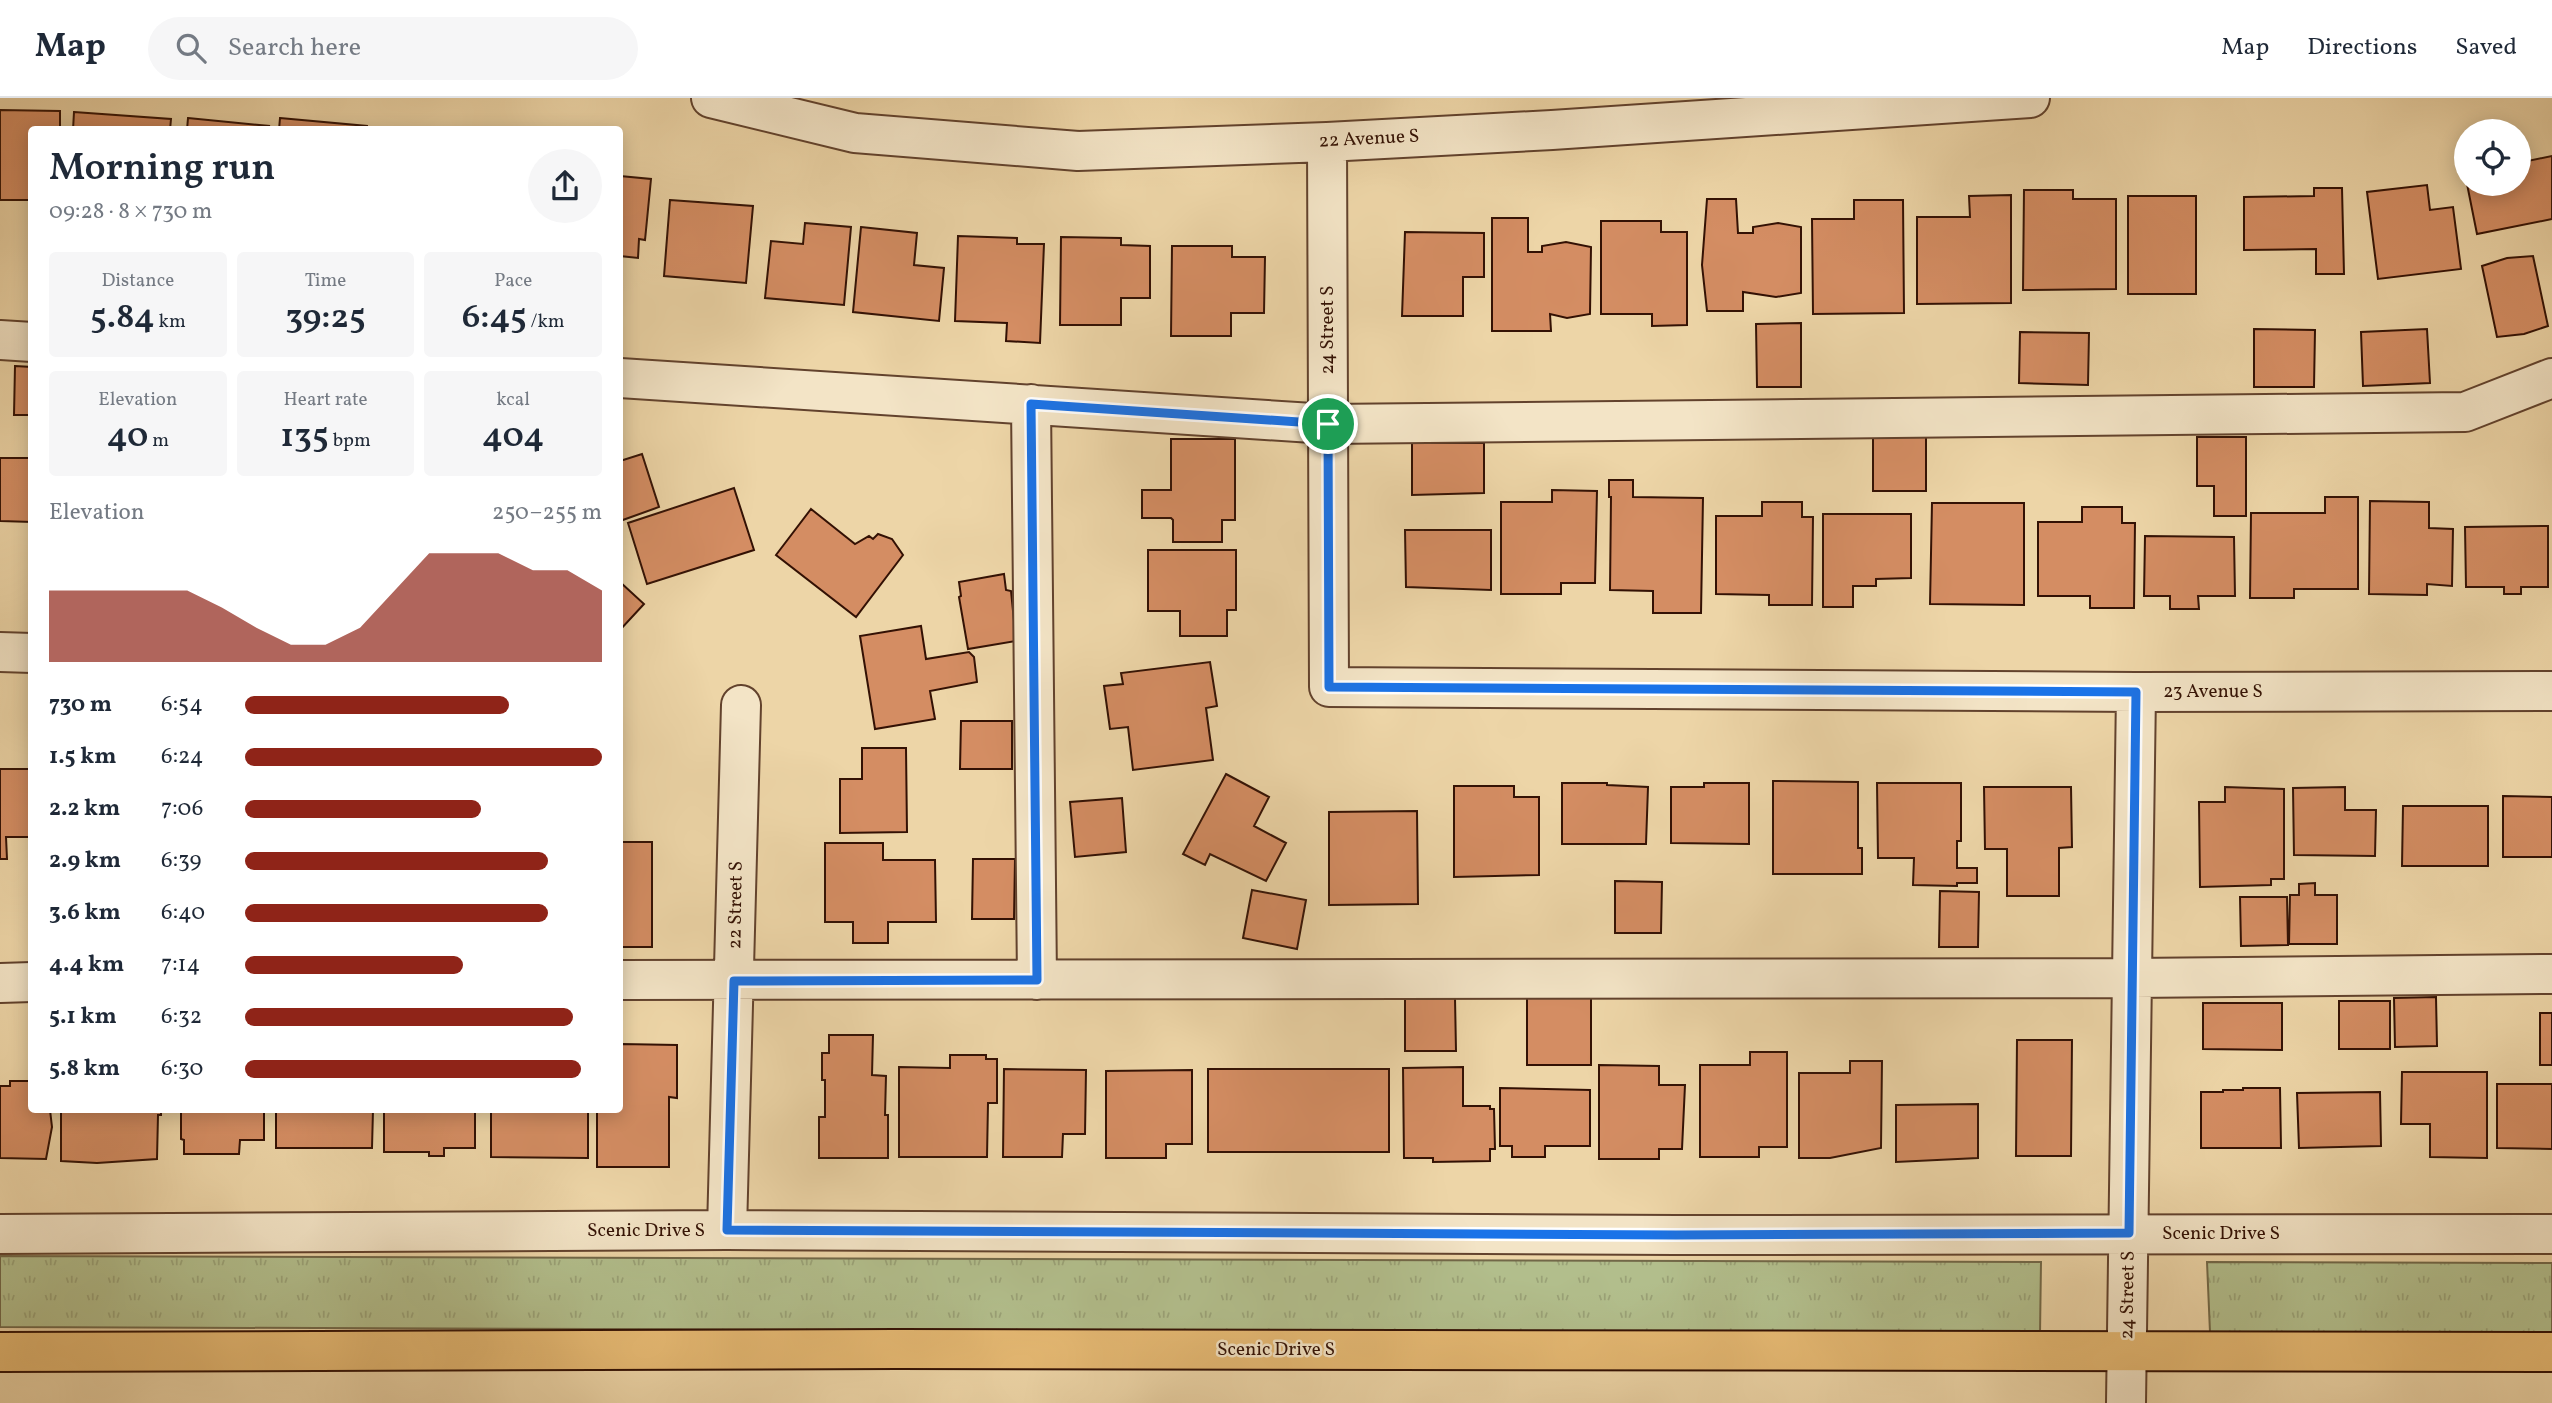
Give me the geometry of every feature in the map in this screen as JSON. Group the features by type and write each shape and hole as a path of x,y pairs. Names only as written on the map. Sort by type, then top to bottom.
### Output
{"main road":[{"name":"Scenic Drive S","path":"0,1352 924,1349 2552,1352"}],"street":[{"name":"22 Avenue S","path":"711,98 855,133 1078,151 1327,142 1573,113 2030,98"},
{"name":"24 Street S","path":"1327,142 1329,687"},
{"path":"0,340 28,342"},
{"path":"623,378 1328,424 2465,412 2552,378"},
{"path":"1031,404 1037,980"},
{"path":"0,652 28,653"},
{"name":"23 Avenue S","path":"1329,687 2136,692 2552,691"},
{"name":"24 Street S","path":"2126,1403 2136,692"},
{"name":"22 Street S","path":"727,1230 741,705"},
{"path":"623,980 2132,978 2552,974"},
{"path":"0,983 28,982"},
{"name":"Scenic Drive S","path":"0,1234 727,1230 1662,1235 2552,1234"}],"green space":[{"path":"0,1256 2041,1262 2040,1334 0,1327"},
{"path":"2207,1262 2552,1263 2552,1332 2210,1332"}],"building":[{"path":"0,110 60,111 60,126 28,126 28,200 0,200"},
{"path":"74,112 171,119 170,126 73,126"},
{"path":"188,118 269,126 187,126"},
{"path":"280,118 367,126 279,126"},
{"path":"2552,156 2552,219 2477,234 2469,196 2531,196 2531,160"},
{"path":"623,176 651,179 645,240 639,239 638,258 623,256"},
{"path":"2427,185 2430,210 2453,207 2461,269 2378,279 2367,192"},
{"path":"2314,188 2342,188 2344,274 2316,274 2316,249 2244,250 2244,197 2314,196"},
{"path":"2024,190 2073,190 2073,199 2116,199 2116,289 2023,290"},
{"path":"2011,195 2011,303 1917,304 1917,217 1970,217 1969,196"},
{"path":"2128,196 2196,196 2196,294 2128,294"},
{"path":"1707,199 1736,199 1738,233 1753,233 1753,227 1778,223 1801,227 1801,293 1776,297 1743,292 1743,311 1707,311 1702,265"},
{"path":"670,200 753,206 746,283 664,276"},
{"path":"1854,200 1903,200 1904,313 1813,314 1812,219 1854,219"},
{"path":"1492,218 1528,218 1528,252 1542,252 1542,246 1566,242 1591,247 1590,314 1567,318 1550,314 1551,331 1492,331"},
{"path":"1601,221 1661,221 1661,232 1687,232 1687,325 1652,326 1652,314 1601,314"},
{"path":"805,223 851,227 844,305 765,298 771,241 803,244"},
{"path":"861,227 917,233 914,265 944,268 939,321 853,312"},
{"path":"1405,232 1484,233 1484,277 1463,277 1463,316 1402,316"},
{"path":"958,236 1017,238 1017,244 1044,244 1040,343 1006,341 1007,323 955,321"},
{"path":"1061,237 1121,238 1121,245 1150,246 1150,298 1121,298 1121,325 1060,325"},
{"path":"1172,246 1232,246 1232,257 1265,257 1264,313 1231,313 1231,336 1171,336"},
{"path":"2533,256 2548,326 2524,334 2497,337 2482,266 2507,258"},
{"path":"1801,323 1801,387 1757,387 1756,324"},
{"path":"2254,329 2315,330 2314,387 2254,387"},
{"path":"2427,329 2430,383 2363,386 2361,332"},
{"path":"2020,332 2089,333 2088,385 2019,383"},
{"path":"15,366 28,367 28,415 14,415"},
{"path":"1873,437 1926,437 1926,491 1873,491"},
{"path":"2197,437 2246,437 2246,516 2214,516 2214,486 2197,486"},
{"path":"1171,439 1235,439 1235,520 1222,520 1222,542 1173,542 1171,518 1142,518 1142,490 1171,490"},
{"path":"1412,443 1484,443 1484,493 1412,495"},
{"path":"642,454 659,507 623,520 623,460"},
{"path":"0,458 28,458 28,522 0,521"},
{"path":"1609,480 1633,480 1633,497 1703,498 1701,613 1653,613 1653,591 1610,590"},
{"path":"734,488 754,550 647,584 628,523"},
{"path":"1552,490 1597,491 1595,583 1561,583 1561,594 1501,594 1501,502 1552,502"},
{"path":"2325,497 2358,497 2358,589 2294,589 2294,598 2250,598 2251,513 2325,513"},
{"path":"2370,501 2429,502 2429,528 2453,529 2452,586 2427,584 2427,595 2369,594"},
{"path":"1762,502 1802,502 1802,517 1813,517 1812,605 1769,605 1769,595 1716,594 1716,516 1762,516"},
{"path":"1932,503 2024,503 2024,605 1930,604"},
{"path":"2082,507 2122,507 2122,523 2135,523 2134,608 2090,608 2090,596 2038,596 2038,522 2082,522"},
{"path":"811,509 855,544 869,536 873,539 878,534 892,539 903,555 856,617 776,555"},
{"path":"1823,514 1911,514 1911,578 1876,579 1876,586 1853,586 1853,607 1823,607"},
{"path":"2548,526 2548,587 2521,587 2521,594 2504,594 2504,587 2466,587 2465,527"},
{"path":"1405,530 1491,530 1491,590 1406,587"},
{"path":"2145,536 2234,537 2235,596 2198,596 2199,609 2170,609 2170,596 2144,596"},
{"path":"1148,550 1236,550 1236,610 1227,610 1227,636 1180,636 1180,611 1148,611"},
{"path":"1004,574 1006,590 1011,591 1016,641 968,649 959,582"},
{"path":"623,585 644,604 623,627"},
{"path":"921,626 926,659 969,652 974,657 977,682 930,691 935,719 875,729 860,636"},
{"path":"1210,662 1217,706 1206,708 1213,760 1133,770 1128,727 1110,729 1104,686 1123,684 1121,673"},
{"path":"961,721 1012,721 1012,769 960,769"},
{"path":"862,748 906,748 907,832 840,833 840,779 862,779"},
{"path":"0,769 28,769 28,837 6,837 7,859 0,859"},
{"path":"1226,774 1269,797 1254,826 1286,843 1266,881 1210,854 1205,865 1183,854"},
{"path":"1773,781 1858,782 1858,848 1862,848 1862,874 1773,874"},
{"path":"1562,783 1648,787 1646,844 1562,844"},
{"path":"1704,783 1749,783 1749,844 1671,843 1671,787 1704,787"},
{"path":"1877,783 1961,783 1961,841 1957,841 1957,868 1977,868 1977,883 1957,883 1957,886 1913,885 1914,858 1878,858"},
{"path":"1454,786 1514,786 1514,797 1539,797 1539,875 1454,877"},
{"path":"1984,787 2071,787 2072,847 2059,848 2059,896 2007,896 2007,849 1985,849"},
{"path":"2225,787 2284,789 2284,879 2271,879 2271,885 2200,887 2199,802 2225,802"},
{"path":"2345,787 2345,810 2376,810 2375,856 2294,855 2293,788"},
{"path":"2503,796 2552,797 2552,857 2503,857"},
{"path":"1122,798 1126,852 1075,857 1070,802"},
{"path":"2403,806 2488,806 2488,866 2402,866"},
{"path":"1417,811 1418,904 1329,905 1329,812"},
{"path":"623,842 652,842 652,947 623,947"},
{"path":"825,843 883,843 883,860 935,860 936,922 888,922 888,943 853,943 853,922 825,922"},
{"path":"973,859 1015,859 1014,919 972,919"},
{"path":"1615,881 1662,882 1661,933 1615,933"},
{"path":"2315,883 2315,895 2337,895 2337,944 2289,944 2290,895 2299,895 2299,884"},
{"path":"1252,890 1306,900 1297,949 1243,938"},
{"path":"1940,891 1979,892 1978,947 1939,947"},
{"path":"2240,897 2287,897 2288,945 2241,946"},
{"path":"1591,997 1591,1065 1527,1065 1527,998"},
{"path":"2436,997 2437,1046 2395,1047 2394,998"},
{"path":"1455,998 1456,1051 1405,1051 1405,999"},
{"path":"2339,1001 2390,1001 2390,1049 2339,1049"},
{"path":"2203,1003 2282,1003 2282,1050 2203,1049"},
{"path":"2540,1013 2552,1013 2552,1065 2540,1065"},
{"path":"829,1035 873,1035 872,1075 886,1076 888,1158 819,1158 819,1117 825,1117 822,1053 829,1053"},
{"path":"2017,1040 2072,1040 2071,1156 2016,1156"},
{"path":"623,1044 677,1045 677,1098 669,1097 669,1167 597,1167 597,1113 623,1113"},
{"path":"1750,1052 1787,1052 1787,1147 1759,1147 1759,1157 1700,1157 1700,1065 1750,1065"},
{"path":"950,1055 986,1055 986,1059 997,1059 997,1103 988,1103 987,1157 899,1157 899,1067 950,1068"},
{"path":"1850,1061 1882,1061 1881,1148 1830,1158 1799,1158 1799,1073 1850,1073"},
{"path":"1599,1065 1659,1066 1659,1085 1685,1085 1682,1149 1659,1149 1659,1159 1599,1159"},
{"path":"1463,1067 1463,1106 1490,1106 1490,1109 1494,1109 1495,1149 1490,1149 1490,1161 1433,1162 1433,1158 1404,1158 1403,1068"},
{"path":"1004,1069 1086,1070 1085,1134 1063,1134 1062,1157 1003,1157"},
{"path":"1208,1069 1389,1069 1389,1152 1208,1152"},
{"path":"1192,1070 1192,1144 1166,1144 1166,1158 1106,1158 1106,1071"},
{"path":"2402,1072 2487,1072 2487,1158 2430,1157 2430,1124 2401,1124"},
{"path":"10,1081 28,1081 28,1113 50,1113 52,1127 46,1159 0,1158 0,1086 10,1086"},
{"path":"2497,1084 2552,1084 2552,1149 2497,1148"},
{"path":"1500,1088 1590,1090 1590,1146 1545,1146 1545,1157 1512,1157 1512,1146 1500,1146"},
{"path":"2280,1088 2281,1148 2201,1148 2201,1092"},
{"path":"2380,1092 2381,1146 2299,1148 2297,1093"},
{"path":"1978,1104 1978,1158 1896,1162 1896,1105"},
{"path":"61,1113 161,1113 158,1115 157,1159 97,1163 61,1161"},
{"path":"181,1113 264,1113 264,1140 240,1140 239,1154 184,1154 184,1140 181,1139"},
{"path":"276,1113 373,1113 372,1148 276,1148"},
{"path":"384,1113 475,1113 475,1148 444,1148 444,1156 429,1156 429,1152 384,1152"},
{"path":"491,1113 588,1113 588,1158 491,1157"}],"route":[{"path":"1031,404 1328,424 1329,687 2136,692 2129,1233 1676,1235 727,1230 734,981 1037,980 1031,404"}]}
